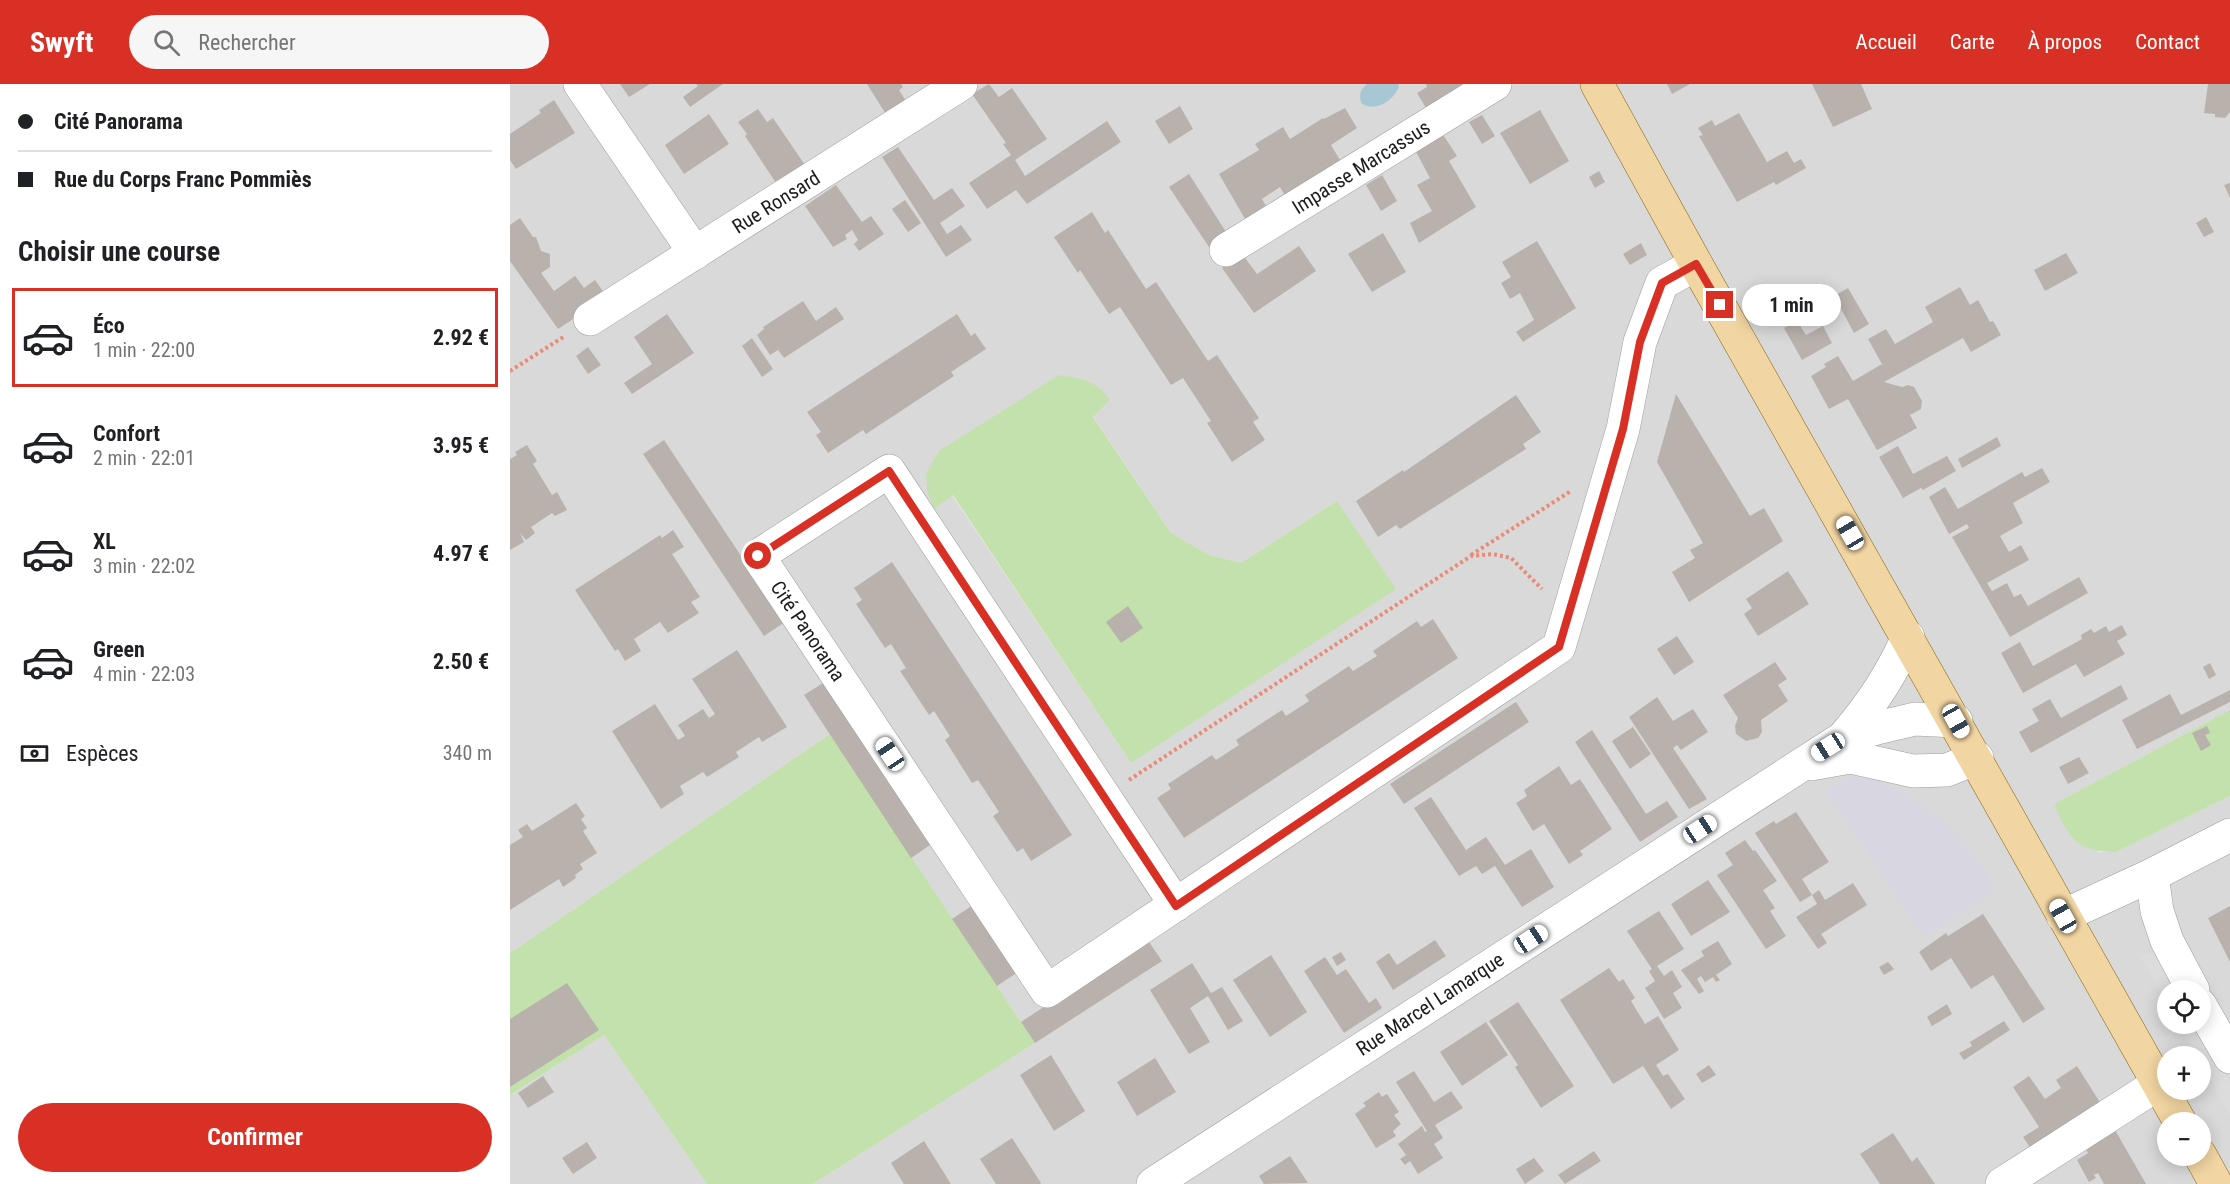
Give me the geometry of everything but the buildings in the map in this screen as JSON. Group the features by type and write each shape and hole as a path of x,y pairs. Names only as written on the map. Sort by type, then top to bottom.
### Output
{"main road":[{"path":"1597,84 2157,1082"},
{"path":"2206,1166 2216,1184"}],"street":[{"path":"580,84 695,253"},
{"name":"Rue Ronsard","path":"590,319 961,84"},
{"name":"Impasse Marcassus","path":"1226,250 1495,84"},
{"name":"Cité Panorama","path":"1176,906 889,471 758,556 1047,991 1176,906 1559,647 1623,429 1640,342 1662,283 1696,264"},
{"name":"Rue Marcel Lamarque","path":"1843,738 1880,690 1899,658 1908,637"},
{"name":"Rue Marcel Lamarque","path":"1153,1184 1195,1173 1797,766 1843,738 1915,719 1956,721"},
{"name":"Rue Marcel Lamarque","path":"1797,766 1851,757 1913,771 1947,770 1977,758"},
{"path":"2063,916 2152,875 2230,835"},
{"path":"2167,941 2173,889 2230,851"},
{"path":"2152,875 2157,911 2167,941 2188,980"},
{"path":"2211,1024 2230,1057"},
{"path":"2002,1184 2157,1085"}],"path":[{"path":"510,372 590,319"},
{"path":"1104,796 1569,492 1608,478"},
{"path":"1471,555 1493,554 1511,558 1540,585 1565,625"}],"shaded area":[{"path":"510,84 2230,84 2230,710 2054,804 2099,852 2116,852 2230,796 2230,1184 813,1184 1035,1043 830,734 510,953","holes":["1059,376 1093,416 1171,533 1209,555 1241,563 1337,501 1131,763 952,495 926,474 940,451"]},
{"path":"1847,778 1871,778 1902,792 1944,822 1985,868 1996,890 1924,937 1825,790"},
{"path":"2158,952 2173,980 2157,980 2157,986 2140,956"},
{"path":"2184,1034 2203,1034 2210,1046 2191,1046"},
{"path":"604,1035 707,1184 510,1184 510,1095"},
{"path":"2211,1048 2230,1083 2230,1115 2211,1081"}],"green space":[{"path":"1059,375 1094,384 1110,400 1093,417 1171,533 1209,555 1241,563 1337,501 1396,589 1131,763 953,495 934,509 927,490 926,474 939,451"},
{"path":"2230,710 2230,796 2116,852 2083,846 2064,826 2054,804"},
{"path":"830,734 1035,1043 813,1184 707,1184 604,1035 510,1095 510,953"}],"water":[{"path":"1367,84 1398,84 1399,87 1388,101 1372,107 1361,103 1361,92"}],"route":[{"path":"758,556 889,471 1176,906 1559,647 1623,429 1640,342 1662,283 1696,264 1720,305"}]}
